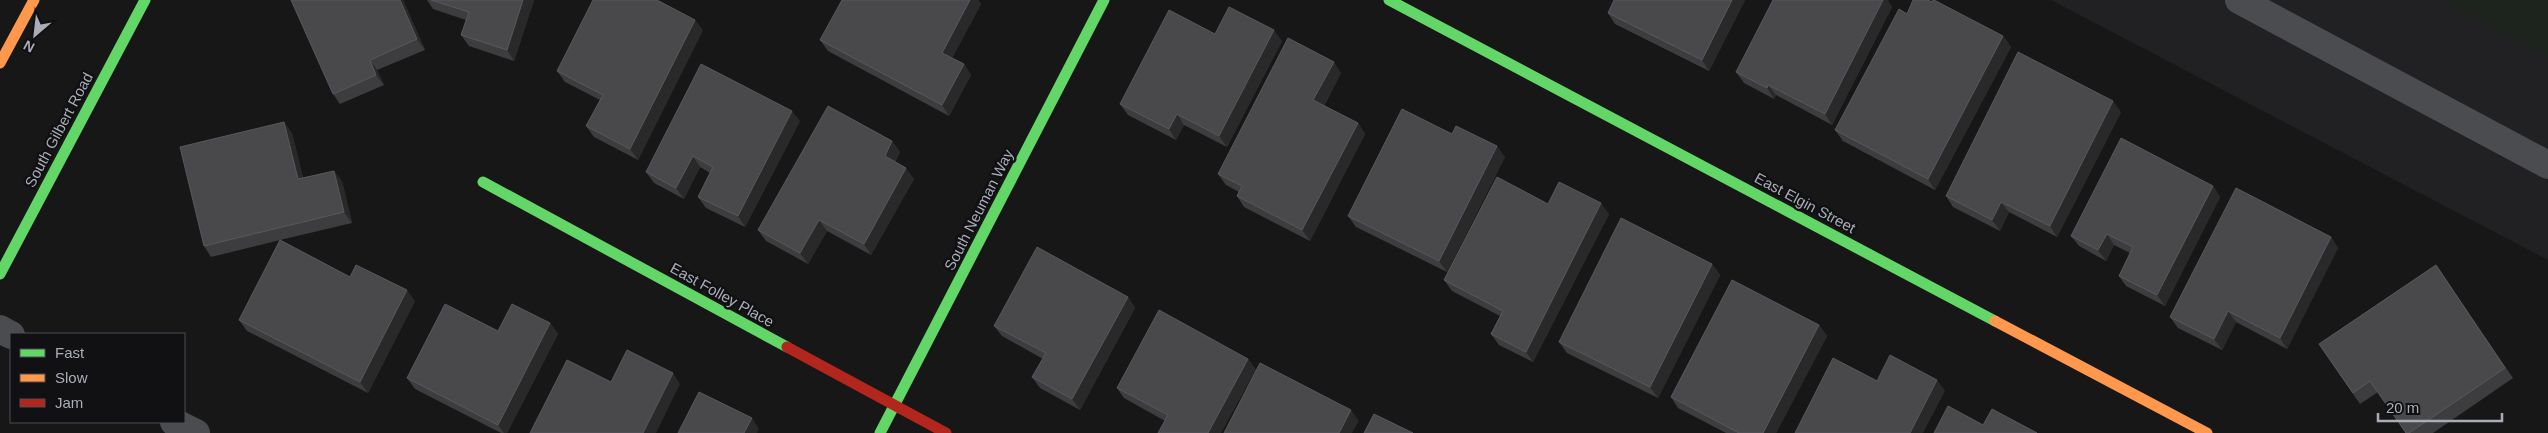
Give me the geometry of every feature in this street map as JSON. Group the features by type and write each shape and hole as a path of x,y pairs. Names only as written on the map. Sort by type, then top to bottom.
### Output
{"street":[{"path":"0,63 34,0"},
{"name":"South Gilbert Road","path":"0,274 145,0"},
{"name":"South Neuman Way","path":"880,433 1104,0"},
{"name":"East Elgin Street","path":"1389,0 2207,433"},
{"path":"2239,0 2548,164"},
{"name":"East Folley Place","path":"483,182 946,433"},
{"path":"176,423 196,433"}],"shaded area":[{"path":"2051,0 2548,0 2548,260"},
{"path":"2438,0 2548,0 2548,57"}],"building":[{"path":"291,0 400,0 417,39 370,60 376,75 333,94"},
{"path":"431,0 523,0 507,50 461,35 469,12"},
{"path":"593,0 657,0 695,20 630,149 586,126 603,95 557,71"},
{"path":"842,0 970,0 942,53 964,64 942,105 820,40"},
{"path":"1614,0 1732,0 1702,60 1608,13"},
{"path":"1773,0 1883,0 1825,114 1768,85 1767,88 1736,72"},
{"path":"1913,0 1928,0 1932,2 1934,0 2003,36 1928,179 1835,130 1899,9 1907,14"},
{"path":"1229,7 1274,30 1219,136 1177,114 1169,129 1120,104 1169,10 1215,34"},
{"path":"1288,38 1334,62 1313,100 1358,123 1302,230 1237,196 1242,186 1218,174"},
{"path":"2018,52 2113,101 2050,226 2001,202 1992,220 1946,196"},
{"path":"701,64 792,111 738,216 698,197 713,167 693,156 676,188 646,172"},
{"path":"828,106 892,141 885,156 906,168 864,244 819,220 800,253 758,230"},
{"path":"1402,109 1452,134 1456,126 1497,146 1439,261 1348,216"},
{"path":"284,122 298,179 334,171 344,212 204,246 180,147"},
{"path":"2121,138 2213,186 2157,295 2119,276 2133,247 2107,234 2098,250 2071,236"},
{"path":"1497,177 1548,204 1559,182 1601,203 1526,352 1491,334 1503,311 1444,280"},
{"path":"2236,188 2331,237 2280,338 2228,311 2214,339 2170,317"},
{"path":"1621,218 1712,264 1650,387 1559,342"},
{"path":"280,240 350,277 356,265 407,290 360,382 239,320"},
{"path":"1037,247 1128,297 1072,399 1032,377 1046,353 994,326"},
{"path":"2436,265 2505,368 2409,433 2406,433 2370,381 2353,393 2319,344"},
{"path":"1732,280 1819,325 1763,433 1739,433 1671,397"},
{"path":"445,304 498,331 512,304 550,323 498,425 407,378"},
{"path":"1159,310 1248,359 1208,433 1158,433 1168,415 1117,388"},
{"path":"627,350 673,373 643,433 530,433 567,360 611,382"},
{"path":"1890,355 1937,380 1910,433 1795,433 1833,358 1877,381"},
{"path":"1260,363 1351,410 1339,433 1224,433"},
{"path":"699,392 752,418 744,433 678,433"},
{"path":"1948,406 1983,425 1992,409 2037,433 1934,433"},
{"path":"1374,414 1413,433 1364,433"}],"traffic: fast":[{"path":"0,274 145,0"},
{"path":"880,433 1104,0"},
{"path":"1389,0 1995,321"},
{"path":"483,182 787,347"}],"traffic: slow":[{"path":"0,63 34,0"},
{"path":"1995,321 2207,433"}],"traffic: jam":[{"path":"787,347 946,433"}]}
